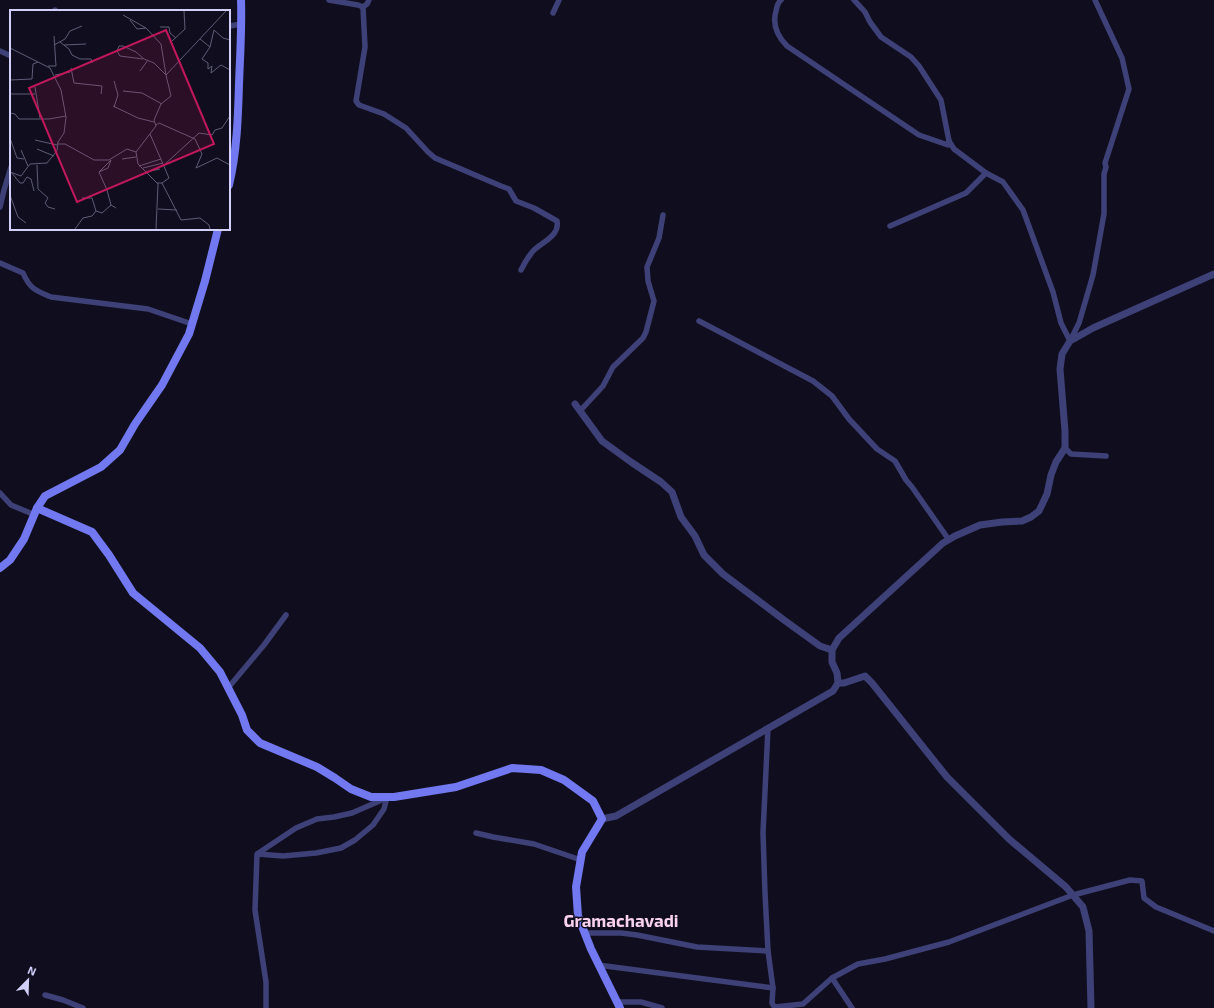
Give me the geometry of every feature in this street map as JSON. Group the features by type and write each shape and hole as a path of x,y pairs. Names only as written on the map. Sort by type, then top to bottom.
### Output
{"main road":[{"path":"230,180 238,120 242,24 241,0"},
{"path":"0,568 10,560 24,539 36,511 45,496 101,467 120,450 135,424 162,385 189,334 205,282 218,230"},
{"path":"36,511 92,532 109,555 133,593 200,648 220,672 242,715 247,730 260,743 317,767 351,789 371,797 394,797 456,787 512,768 541,770 564,780 593,801 602,819 582,852 576,887 578,916 598,965 618,1005"}],"street":[{"path":"329,0 358,4 363,7"},
{"path":"363,7 369,0"},
{"path":"553,12 559,0"},
{"path":"781,0 778,3 774,17 776,30 780,38 787,46 919,134 948,146 949,141"},
{"path":"854,0 865,12 870,22 881,36 911,57 919,66 941,100 949,141 954,149 986,173 1003,182 1023,210 1053,292 1061,323 1070,340"},
{"path":"602,819 616,816 833,691 838,683 837,673 832,662 832,650 839,638 943,543 980,525 1022,521 1039,511 1047,494 1050,475 1065,448 1060,369 1062,354 1079,323 1093,275 1104,214 1105,163 1129,90 1122,58 1095,0"},
{"path":"363,7 365,47 356,101 359,105 384,114 406,128 428,152 436,158 509,189 516,201 534,208 557,221 558,225 552,237 532,252 521,270"},
{"path":"230,26 242,24"},
{"path":"0,51 10,56"},
{"path":"0,207 10,170"},
{"path":"890,226 966,193 986,173"},
{"path":"580,411 603,386 613,368 643,338 646,332 654,301 648,281 647,267 659,238 663,215"},
{"path":"0,263 23,273 28,284 38,292 51,297 148,309 192,324"},
{"path":"1070,340 1093,328 1214,274"},
{"path":"699,321 813,381 832,396 849,419 872,444 894,461 949,540"},
{"path":"575,404 602,441 661,482 672,492 681,517 695,536 704,555 723,574 820,646 832,650"},
{"path":"1065,448 1071,454 1106,456"},
{"path":"0,493 11,505 36,511"},
{"path":"228,688 264,645 286,615"},
{"path":"838,683 844,683 865,676 946,776 1009,839 1066,887 1083,907 1089,931 1091,1008"},
{"path":"768,728 763,833 764,893 768,951 773,988 772,1003 775,1007 803,1004 832,978 858,964 949,942 1073,895 1130,880 1142,881 1144,898 1156,907 1214,931"},
{"path":"257,854 296,828 317,819 352,813 387,797"},
{"path":"257,854 283,856 316,853 341,848 355,840 373,826 384,810 387,797"},
{"path":"476,833 534,844 581,860"},
{"path":"257,854 254,910 266,982 266,1008"},
{"path":"585,934 621,933 697,947 768,951"},
{"path":"598,965 773,988"},
{"path":"832,978 852,1008"},
{"path":"45,995 83,1008"},
{"path":"618,1005 641,1002 662,1008"}],"district":[{"name":"Gramachavadi","path":"621,920"}]}
